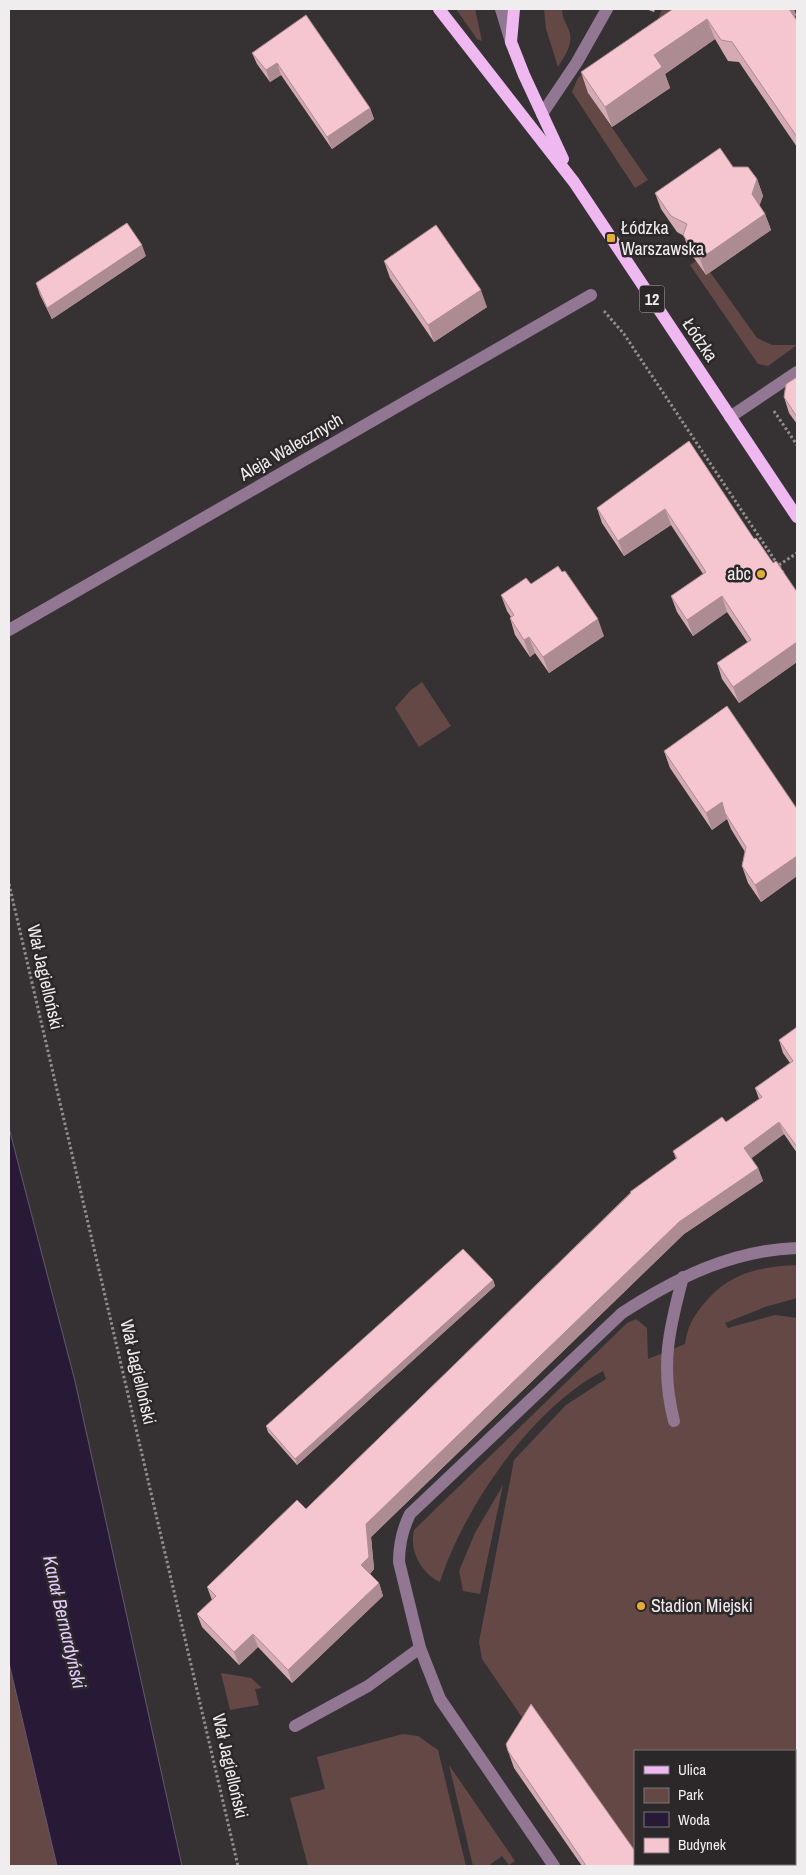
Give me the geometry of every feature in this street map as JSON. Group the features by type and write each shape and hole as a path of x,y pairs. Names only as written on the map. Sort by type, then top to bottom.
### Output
{"main road":[{"name":"Łódzka","path":"439,9 574,182 797,517"},
{"name":"12","path":"512,42 514,9"},
{"name":"Łódzka","path":"512,42 542,114 574,182"}],"street":[{"path":"501,9 512,42"},
{"path":"542,114 577,62 607,9"},
{"name":"Aleja Walecznych","path":"9,630 591,295"},
{"path":"730,417 797,372"},
{"path":"554,1866 440,1699 420,1648 399,1562 399,1548 403,1529 410,1514 622,1313 683,1276 716,1263 741,1256 797,1248"},
{"path":"674,1421 667,1394 665,1366 667,1340 683,1276"},
{"path":"294,1726 368,1686 420,1648"}],"path":[{"path":"591,295 624,334 787,578"},
{"path":"763,395 797,445"},
{"path":"779,565 797,553"},
{"name":"Wał Jagielloński","path":"9,884 238,1866"}],"green space":[{"path":"456,9 475,9 482,41 477,39"},
{"path":"544,9 562,9 563,17 570,33 570,44 558,67 546,29"},
{"path":"662,9 699,9 588,93 648,180 635,188 572,92 578,78 585,71 657,22"},
{"path":"696,261 706,275 710,272 757,338 772,345 797,345 768,366 758,364 690,265"},
{"path":"422,682 451,726 419,747 395,708 410,691"},
{"name":"Stadion Miejski","path":"797,1265 797,1298 765,1307 725,1323 728,1328 775,1315 797,1318 797,1866 592,1866 539,1742 482,1659 479,1642 514,1460 566,1405 606,1379 603,1371 577,1388 551,1409 504,1462 483,1492 466,1523 451,1553 440,1582 427,1573 418,1560 413,1545 414,1530 627,1323 636,1319 647,1328 648,1359 685,1344 687,1333 695,1315 722,1286 744,1274 769,1268"},
{"path":"503,1485 480,1594 463,1591 459,1571 475,1533"},
{"path":"9,1663 57,1866 9,1866"},
{"path":"221,1673 251,1678 262,1688 255,1689 259,1705 230,1710"},
{"path":"403,1734 418,1736 438,1750 466,1866 308,1866 290,1798 325,1789 317,1757"},
{"path":"449,1765 515,1861 509,1865 502,1856 488,1866 473,1866"}],"water":[{"name":"Kanał Bernardyński","path":"9,1128 75,1381 182,1866 57,1866 9,1663"}],"building":[{"path":"673,9 789,9 797,21 797,137 732,42 721,40 707,19 654,55 662,67 605,107 581,72"},
{"path":"306,15 370,108 327,137 277,63 266,70 252,53"},
{"path":"720,148 733,167 748,167 757,179 752,194 765,214 700,259 683,235 687,224 671,216 655,193"},
{"path":"127,223 142,245 47,308 36,283"},
{"path":"436,225 481,290 428,325 384,261"},
{"path":"797,377 797,417 784,397 786,384"},
{"path":"689,441 754,539 756,538 773,563 776,561 797,592 797,642 733,687 717,663 751,640 722,596 687,620 671,596 706,572 665,509 618,541 597,508"},
{"path":"558,566 562,572 565,571 598,619 543,657 529,637 524,640 510,618 514,615 501,595 526,578 531,584"},
{"path":"727,706 797,809 797,856 755,885 742,866 746,847 725,813 722,802 706,813 664,751"},
{"path":"797,1027 797,1147 779,1122 744,1148 758,1168 679,1222 366,1524 369,1557 361,1565 379,1583 288,1670 253,1634 234,1652 197,1614 216,1596 207,1587 297,1500 306,1509 630,1192 677,1158 673,1151 722,1117 726,1122 762,1097 755,1088 793,1061 779,1040"},
{"path":"463,1249 493,1280 295,1459 266,1426"},
{"path":"531,1704 634,1850 634,1865 645,1866 585,1866 508,1751 506,1744"}],"place":[{"name":"Łódzka Warszawska","path":"611,238"},
{"name":"abc","path":"761,574"},
{"name":"Stadion Miejski","path":"641,1606"}]}
